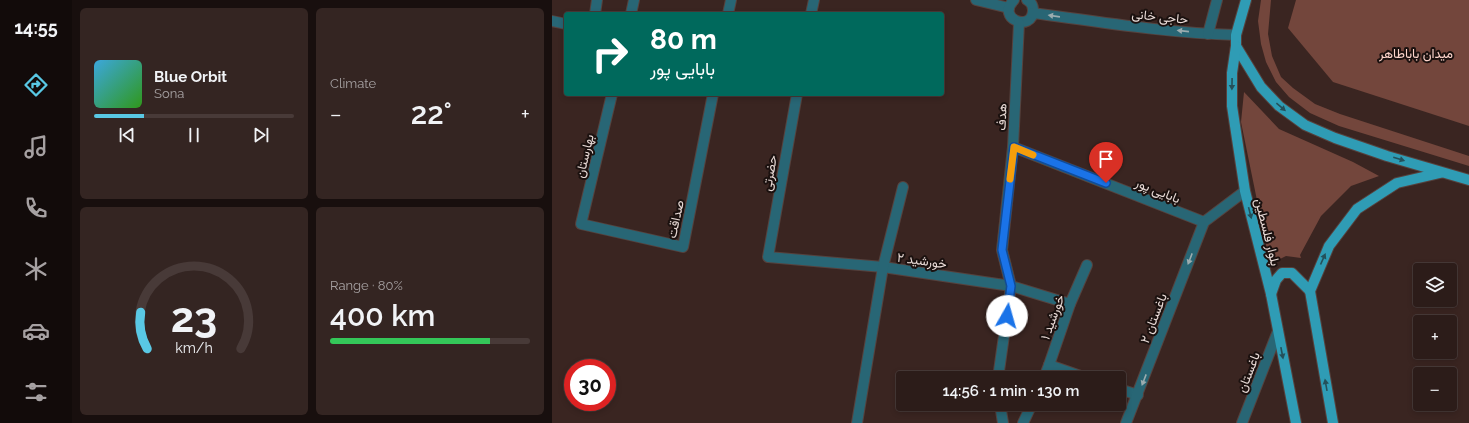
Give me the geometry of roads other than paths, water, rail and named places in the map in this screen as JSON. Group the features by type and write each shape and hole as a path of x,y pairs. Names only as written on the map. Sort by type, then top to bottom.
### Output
{"main road":[{"path":"1246,0 1236,35 1236,46 1261,86 1279,106 1305,125 1335,138 1469,180"},
{"name":"بلوار فلسطین","path":"1236,46 1232,73 1232,106 1245,191 1271,294 1296,423"},
{"path":"1333,423 1310,291 1329,246 1357,209 1396,183 1442,172"},
{"path":"1271,294 1276,280 1282,273 1292,273 1310,291"}],"street":[{"path":"595,12 597,0"},
{"path":"631,12 634,0"},
{"path":"728,12 731,0"},
{"path":"811,12 814,0"},
{"path":"976,0 1012,4 1009,15 1013,20 1019,23 1025,22 1031,18 1033,7 1027,0"},
{"path":"1208,34 1217,0"},
{"name":"حاجی خانی","path":"1033,12 1096,22 1208,34 1236,35"},
{"path":"552,21 564,24"},
{"name":"هدف","path":"999,371 1011,286 1002,250 1014,147 1019,23"},
{"name":"بهارستان","path":"581,224 612,96"},
{"name":"صداقت","path":"581,224 683,247 713,96"},
{"name":"حضرتی","path":"768,257 797,96"},
{"name":"بابایی پور","path":"1014,147 1204,222"},
{"path":"857,423 882,267 904,187"},
{"path":"1204,222 1245,191"},
{"name":"باغستان ۲","path":"1126,423 1204,222"},
{"name":"خورشید ۲","path":"768,257 882,267 1011,286 1070,304"},
{"name":"خورشید ۱","path":"1047,371 1070,304 1087,265"},
{"name":"باغستان","path":"1242,423 1278,331"},
{"path":"1049,365 1066,371"},
{"path":"1126,391 1138,395"},
{"path":"1001,411 1002,423"},
{"path":"1023,423 1029,411"}],"park label":[{"name":"میدان باباطاهر","path":"1416,53"}]}
